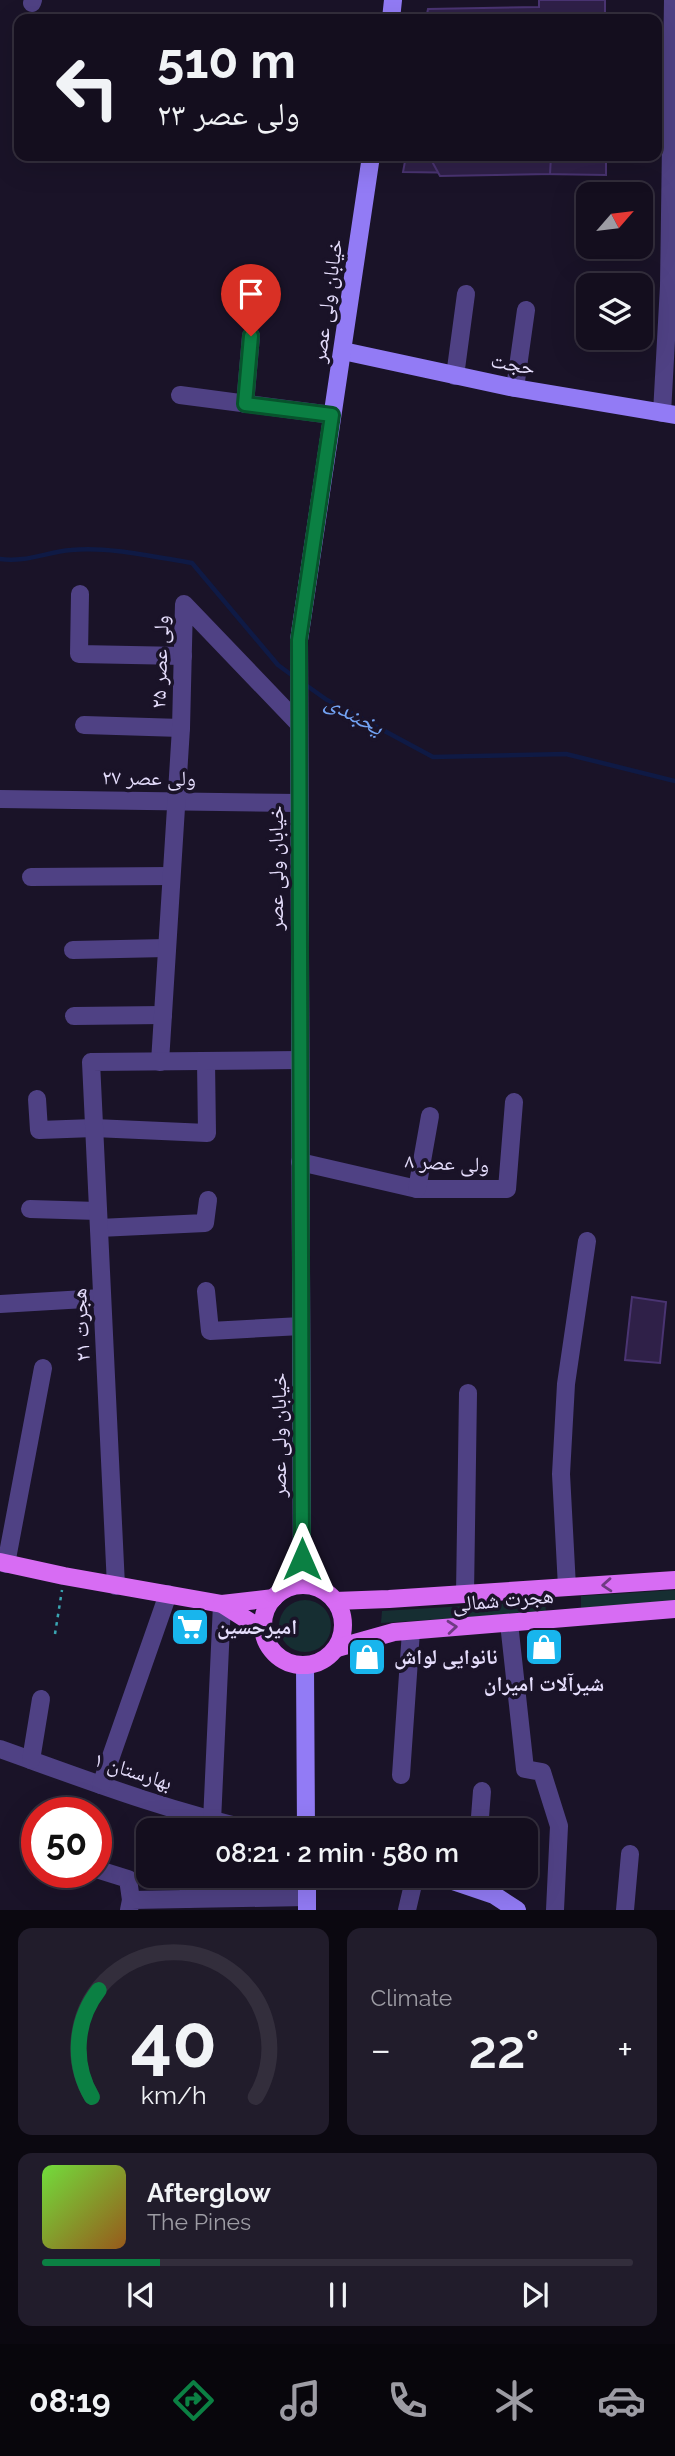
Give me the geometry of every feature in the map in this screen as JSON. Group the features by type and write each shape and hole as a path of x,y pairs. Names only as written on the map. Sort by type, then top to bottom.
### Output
{"main road":[{"name":"خیابان ولی عصر","path":"302,1585 299,640 370,161"},
{"name":"حجت","path":"343,351 515,388 669,414"},
{"path":"3,1563 222,1604 274,1598 292,1587 314,1586 326,1592 341,1612 344,1624 337,1648 318,1663 305,1666 282,1660 267,1642 264,1630 265,1612 274,1598"},
{"name":"هجرت شمالی","path":"335,1601 675,1580"},
{"path":"222,1604 264,1630"},
{"name":"هجرت شمالی","path":"337,1648 394,1632 675,1609"},
{"path":"305,1666 306,1818"},
{"path":"483,1888 517,1910"}],"street":[{"path":"669,414 673,0"},
{"path":"455,376 466,294"},
{"path":"515,388 526,310"},
{"path":"245,404 251,336"},
{"path":"180,395 332,415"},
{"path":"80,594 79,654 183,656"},
{"name":"ولی عصر ۲۵","path":"160,1062 181,728 184,604 299,723"},
{"path":"84,725 181,728"},
{"name":"ولی عصر ۲۷","path":"0,799 298,803"},
{"path":"31,877 171,876"},
{"path":"73,950 167,948"},
{"path":"74,1016 163,1014"},
{"path":"160,1062 299,1060"},
{"path":"37,1099 39,1130 94,1128 207,1133 206,1061"},
{"name":"هجرت ۲۱","path":"116,1586 91,1062 160,1062"},
{"name":"ولی عصر ۸","path":"300,1162 417,1189 507,1189 514,1102"},
{"path":"417,1189 429,1116"},
{"path":"30,1209 99,1220 205,1223 208,1200"},
{"path":"567,1587 561,1474 566,1384 587,1241"},
{"path":"206,1291 210,1331 301,1326"},
{"path":"0,1304 102,1298"},
{"path":"3,1563 43,1368"},
{"path":"465,1594 467,1393"},
{"path":"101,1785 168,1594"},
{"path":"212,1818 222,1604"},
{"path":"509,1623 525,1769 542,1772 559,1826 555,1910"},
{"path":"401,1775 411,1631"},
{"path":"31,1760 41,1699"},
{"name":"بهارستان ۱","path":"0,1749 203,1818"},
{"path":"480,1818 482,1791"},
{"path":"625,1910 631,1854"},
{"path":"112,1874 128,1879 130,1905 189,1899 307,1904"},
{"path":"189,1888 189,1899"},
{"path":"407,1910 412,1888"}],"path":[{"path":"55,1634 64,1576"}],"green space":[{"path":"675,1590 675,1601 581,1608 581,1596"},
{"path":"305,1600 315,1602 323,1608 329,1616 329,1636 323,1644 315,1650 305,1652 295,1650 287,1644 281,1636 279,1626 281,1616 287,1608 295,1602"},
{"path":"545,1601 546,1612 381,1623 382,1611"}],"building":[{"path":"539,0 605,0 605,14 427,14 428,9 539,7"},
{"path":"405,161 606,161 606,175 403,172"},
{"path":"432,161 551,161 550,174 440,176"},
{"path":"632,1297 666,1302 660,1363 625,1360"}],"waterway":[{"name":"یخبندی","path":"0,559 18,560 85,549 132,553 192,563 278,665 293,676"},
{"name":"یخبندی","path":"303,683 327,700 433,757 566,754 675,781"}],"place":[{"name":"امیرحسین","path":"190,1627"},
{"name":"شیرآلات امیران","path":"544,1647"},
{"name":"نانوایی لواش","path":"367,1657"}],"route":[{"path":"251,336 245,404 332,415 299,640 302,1559"}]}
